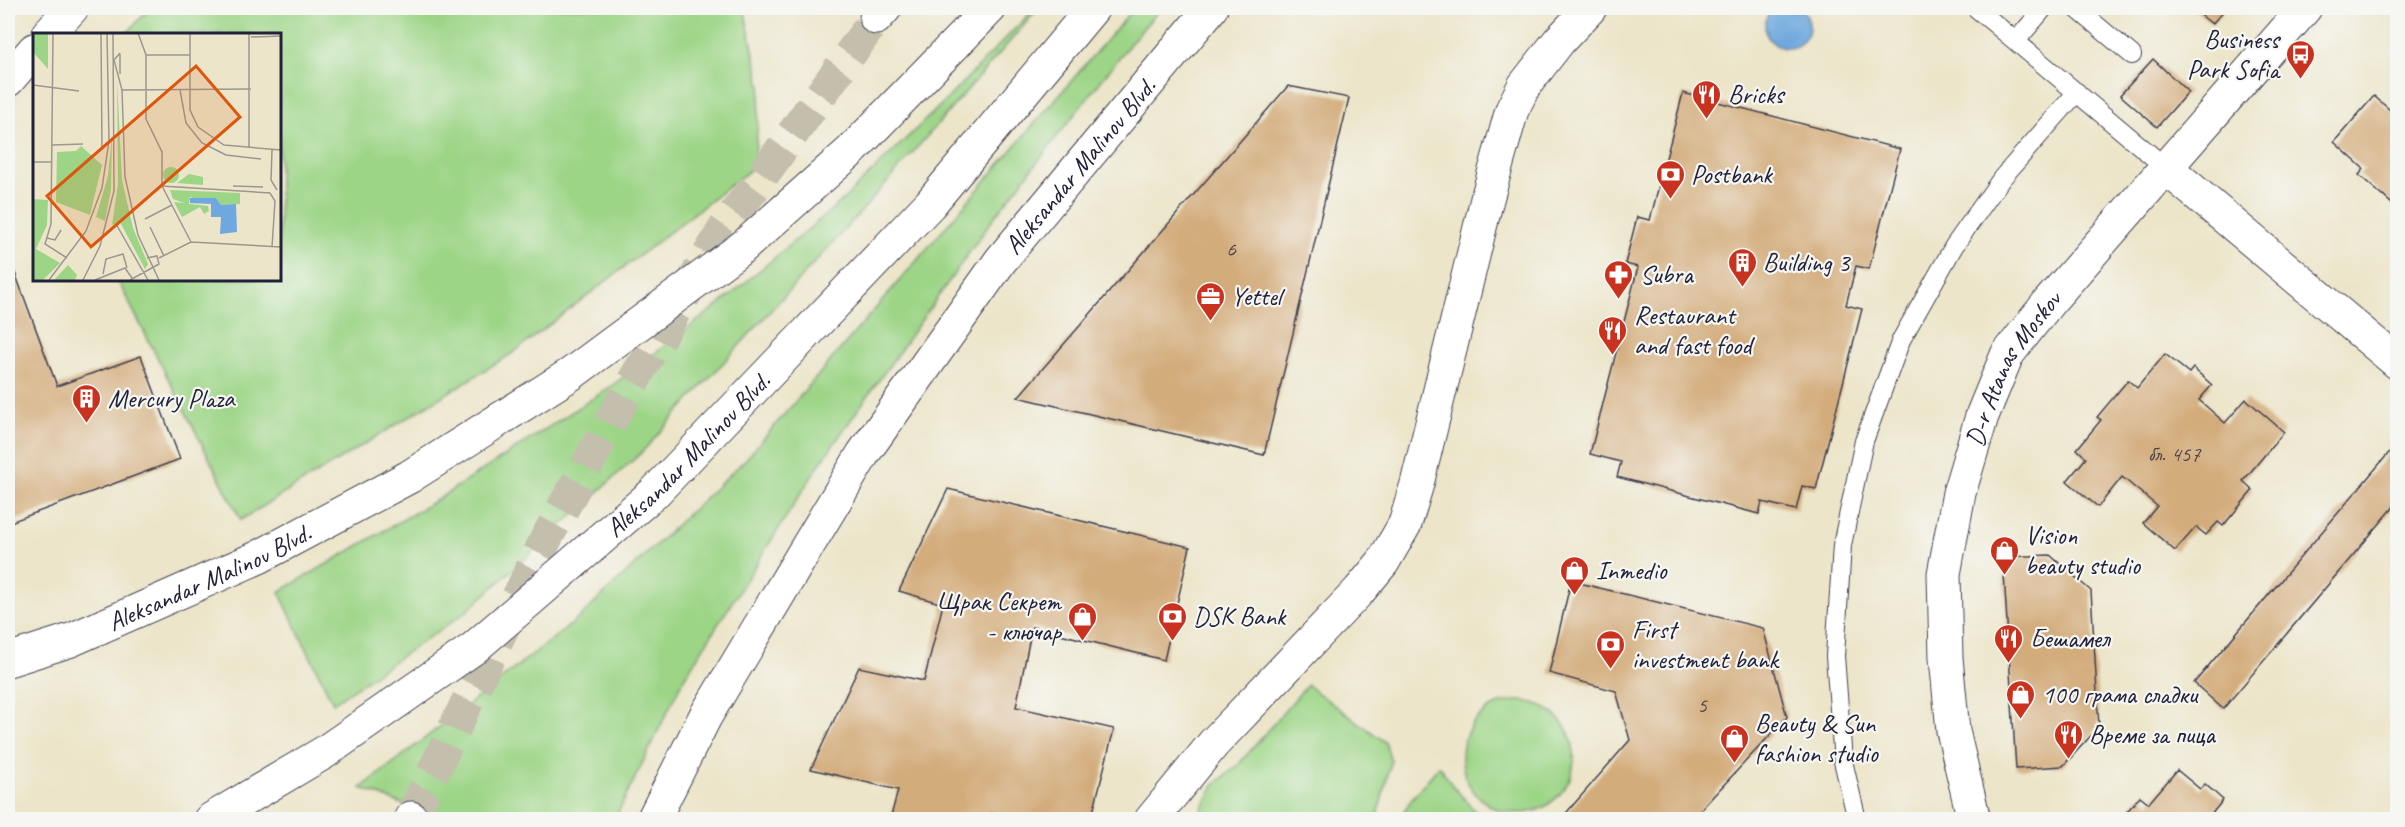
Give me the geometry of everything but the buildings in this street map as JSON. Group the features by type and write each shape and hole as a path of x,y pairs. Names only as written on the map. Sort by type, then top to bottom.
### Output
{"street":[{"path":"49,33 72,8"},
{"name":"Aleksandar Malinov Blvd.","path":"8,660 71,640 259,557 409,477 571,374 753,238 851,151 990,8"},
{"name":"Aleksandar Malinov Blvd.","path":"210,819 325,752 474,648 654,493 930,204 1093,8"},
{"name":"Aleksandar Malinov Blvd.","path":"653,819 705,717 863,454 1001,260 1211,8"},
{"path":"1151,819 1214,743 1359,591 1383,562 1405,524 1417,484 1487,199 1512,110 1524,86 1590,8"},
{"name":"D-r Atanas Moskov","path":"1974,819 1953,731 1946,658 1944,574 1959,493 1982,416 2007,355 2049,302 2305,8"},
{"path":"8,80 33,51"},
{"path":"2165,167 2397,363"}],"lane":[{"path":"1976,8 2165,167"},
{"path":"2016,41 2044,8"},
{"path":"2076,8 2132,55"},
{"path":"1857,819 1844,761 1835,656 1842,545 1864,441 1901,340 1954,246 2002,178 2077,92"}],"green space":[{"path":"150,8 744,8 761,86 754,167 513,353 241,520 118,280 280,280 280,33 127,33"},
{"path":"1035,8 1039,8 866,206 642,452 466,612 333,703 279,592 435,501 606,390 721,303 844,199 947,99"},
{"path":"1134,8 1161,8 1133,40 995,216 821,462 684,678 615,819 440,819 361,788 578,619 746,459"},
{"path":"1307,685 1385,742 1391,761 1377,819 1200,819 1198,817 1214,785 1238,765"},
{"path":"1518,701 1539,705 1557,718 1570,736 1574,757 1570,778 1557,796 1539,809 1518,813 1497,809 1479,796 1466,778 1462,757 1466,736 1479,718 1497,705"},
{"path":"1439,766 1452,785 1482,819 1399,819 1413,797"}],"water":[{"path":"1787,4 1802,11 1809,26 1802,41 1787,48 1772,41 1765,26 1772,11"}],"tunnel":[{"path":"411,818 546,539 631,385 724,229 876,18"}],"place":[{"name":"Business Park Sofia","path":"2300,80"},
{"name":"Bricks","path":"1707,120"},
{"name":"Postbank","path":"1670,200"},
{"name":"Building 3","path":"1742,288"},
{"name":"Subra","path":"1619,300"},
{"name":"Yettel","path":"1210,322"},
{"name":"Restaurant and fast food","path":"1613,356"},
{"name":"Mercury Plaza","path":"87,424"},
{"name":"Vision beauty studio","path":"2004,576"},
{"name":"Inmedio","path":"1575,596"},
{"name":"Щрак Секрет - ключар","path":"1082,642"},
{"name":"DSK Bank","path":"1172,642"},
{"name":"Бешамел","path":"2009,664"},
{"name":"First investment bank","path":"1611,670"},
{"name":"100 грама сладки","path":"2021,720"},
{"name":"Време за пица","path":"2068,760"},
{"name":"Beauty & Sun fashion studio","path":"1734,764"}]}
